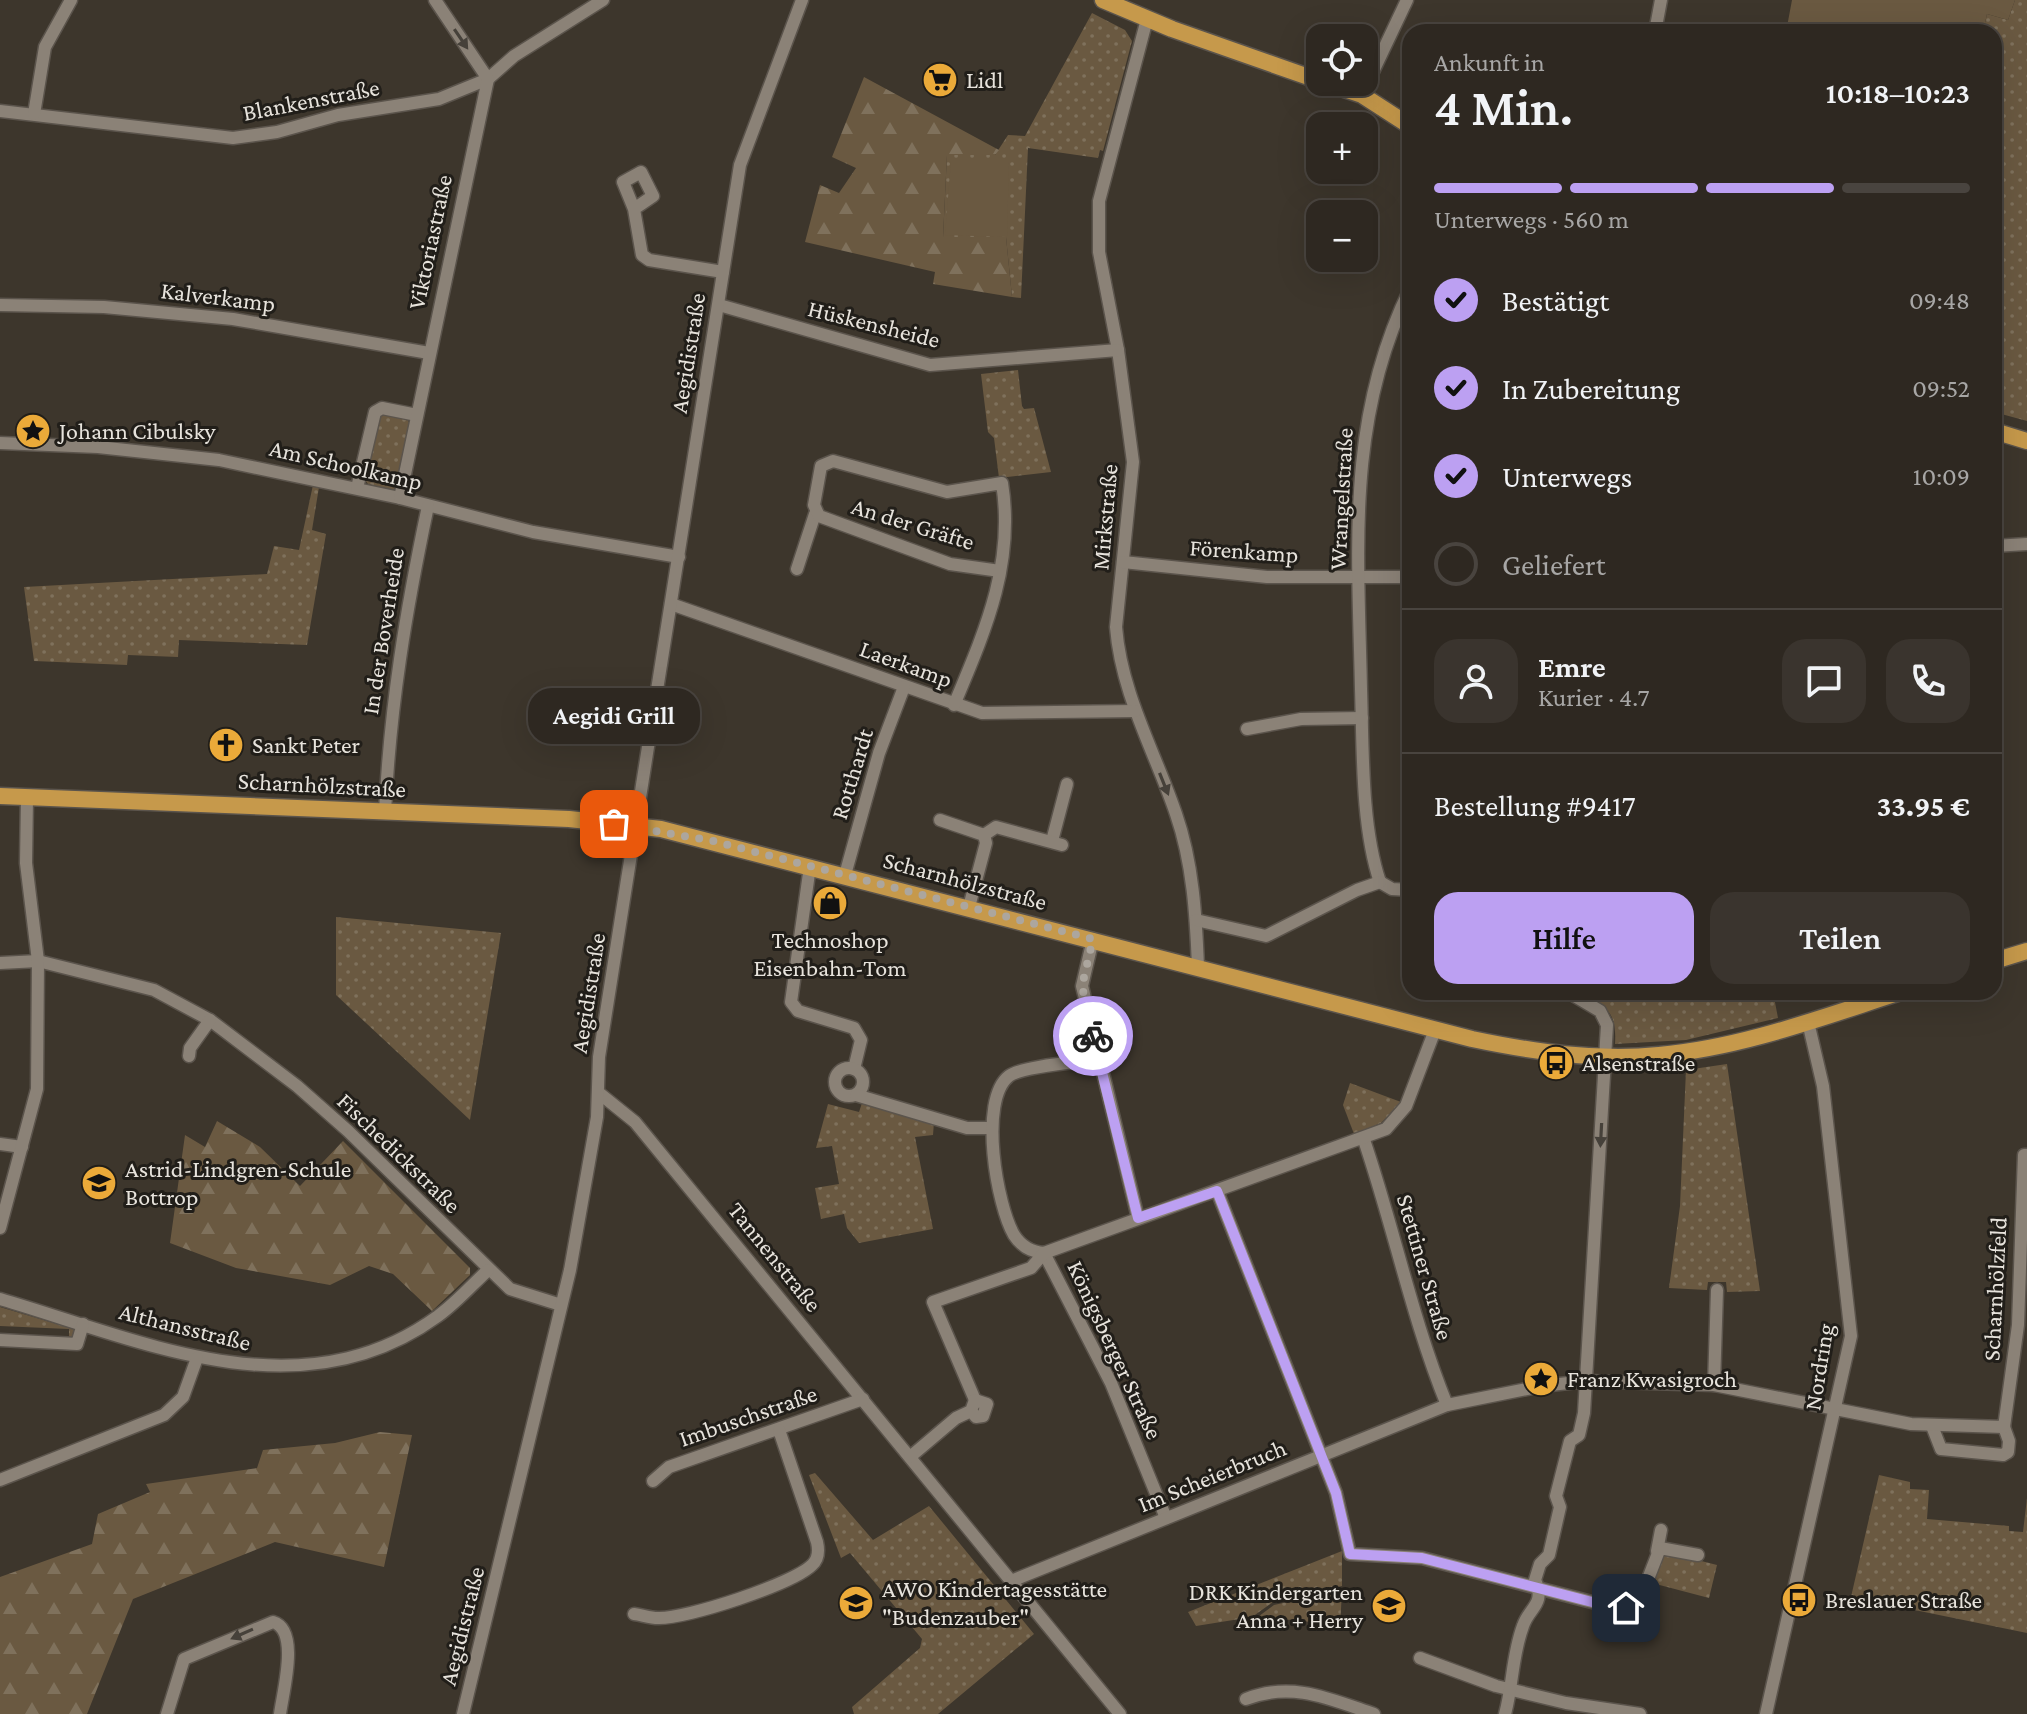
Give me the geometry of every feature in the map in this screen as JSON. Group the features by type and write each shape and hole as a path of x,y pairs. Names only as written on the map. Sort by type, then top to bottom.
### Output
{"main road":[{"path":"1103,0 1306,76"},
{"path":"1364,96 1402,121"},
{"path":"2002,433 2027,441"},
{"name":"Scharnhölzstraße","path":"0,796 569,819 636,826 713,841 1435,1030 1512,1047 1605,1057 1690,1052 1808,1022 1876,1000"},
{"path":"2002,959 2027,951"}],"street":[{"path":"34,114 45,47 71,0"},
{"path":"435,0 488,79"},
{"name":"Blankenstraße","path":"0,111 233,138 277,132 338,115 439,99 488,79 514,56 603,0"},
{"name":"Aegidistraße","path":"463,1714 561,1305 599,1093 599,1057 740,165 802,0"},
{"path":"1378,61 1407,0"},
{"path":"1656,24 1661,0"},
{"name":"Mirkstraße","path":"1147,19 1099,201 1099,252 1118,350 1133,462 1116,627 1118,648 1135,711 1176,814 1187,851 1196,920 1198,967"},
{"name":"Viktoriastraße","path":"400,498 488,79"},
{"name":"Aegidistraße","path":"634,209 644,258 723,272"},
{"name":"Kalverkamp","path":"0,305 104,307 233,319 429,353"},
{"name":"Hüskensheide","path":"719,305 930,365 1118,350"},
{"name":"Wrangelstraße","path":"1380,882 1370,835 1362,718 1359,468 1364,431 1388,338 1402,307"},
{"path":"357,488 375,412 382,408 417,415"},
{"name":"Am Schoolkamp","path":"0,443 98,447 219,460 357,488 533,532 679,557"},
{"name":"An der Gräfte","path":"797,569 815,514 819,470 826,462 947,492 1002,483 1008,521 994,606 954,705"},
{"name":"In der Boverheide","path":"385,812 392,700 402,626 428,506"},
{"name":"An der Gräfte","path":"815,514 950,564 1000,571"},
{"path":"2002,546 2027,544"},
{"name":"Förenkamp","path":"1123,562 1267,577 1402,577"},
{"name":"Laerkamp","path":"671,604 982,713 1135,711"},
{"name":"Rotthardt","path":"845,875 879,753 904,687"},
{"path":"1247,729 1301,719 1362,718"},
{"path":"984,835 996,827 1057,843 1067,784"},
{"path":"0,1228 37,1089 38,961 26,863 27,797"},
{"path":"940,820 984,835"},
{"path":"969,907 986,843 984,835"},
{"path":"810,866 791,1002 798,1011 854,1028 861,1040 854,1069"},
{"path":"1196,920 1266,936 1357,890 1380,882 1392,889 1402,890"},
{"path":"1093,939 1082,986 1138,1218"},
{"name":"Fischedickstraße","path":"0,963 38,961 154,990 210,1020 297,1086 348,1131 488,1270 521,1295 561,1305"},
{"path":"1505,1714 1512,1688 1511,1673 1524,1622 1535,1610 1540,1591 1535,1580 1540,1564 1549,1555 1560,1507 1556,1496 1570,1441 1579,1435 1586,1381 1605,1017 1580,1000"},
{"path":"189,1056 190,1048 210,1020"},
{"name":"Nordring","path":"1766,1714 1851,1336 1823,1086 1808,1022"},
{"path":"910,1457 973,1406 933,1302 1031,1268 1044,1253 1364,1140 1386,1129 1402,1115 1435,1030"},
{"name":"Königsberger Straße","path":"1099,1059 1013,1073 997,1093 990,1128 1012,1231 1027,1248 1044,1253 1111,1383 1166,1518"},
{"path":"854,1069 839,1073 835,1083 840,1093 967,1128 990,1128"},
{"path":"854,1069 863,1081 856,1095"},
{"name":"Tannenstraße","path":"599,1093 635,1122 1120,1714"},
{"name":"Stettiner Straße","path":"1364,1140 1388,1212 1421,1343 1447,1405"},
{"path":"0,1144 22,1147"},
{"name":"Scharnhölzfeld","path":"1932,1426 1941,1449 2003,1455 2008,1452 2009,1441 2004,1427 2018,1325 2024,1155 2027,1155"},
{"path":"1217,1191 1336,1493 1350,1554 1422,1558 1619,1609 1626,1608 1632,1597 1641,1597 1661,1530"},
{"name":"Althansstraße","path":"0,1299 197,1358 256,1367 306,1367 351,1358 438,1316 488,1270"},
{"path":"1714,1385 1717,1290"},
{"name":"Althansstraße","path":"0,1340 77,1344 83,1324"},
{"path":"0,1480 164,1415 183,1397 197,1358"},
{"name":"Im Scheierbruch","path":"1011,1581 1447,1405 1497,1393 1586,1381 1714,1385 1836,1410"},
{"name":"Imbuschstraße","path":"653,1481 669,1467 863,1399"},
{"path":"1836,1410 1932,1426 2004,1427"},
{"path":"634,1614 659,1618 713,1607 760,1590 813,1564 818,1555 817,1542 779,1430"},
{"path":"1657,1551 1663,1548 1698,1555"},
{"path":"167,1714 184,1659 273,1622 283,1627 288,1638 280,1714"},
{"path":"1420,1658 1496,1686 1566,1703 1640,1714"},
{"path":"1246,1699 1269,1690 1297,1691 1327,1697 1374,1714"}],"green space":[{"path":"1792,0 2015,0 2008,20 1987,14 1985,24 1788,24"},
{"path":"2015,0 2027,0 2027,421 2002,414 2002,24 1985,24 1987,14 2008,20"},
{"path":"1092,13 1125,30 1132,41 1103,151 1100,150 1098,158 1028,148 1021,298 1012,297 1006,237 943,238 947,154 995,155 1008,135 1025,136"},
{"path":"864,77 999,150 995,155 947,155 943,237 1006,237 1012,297 933,284 935,272 805,242 820,185 839,193 856,168 832,157"},
{"path":"951,161 1009,161 1007,237 945,235"},
{"path":"1018,370 1022,406 1024,409 1034,408 1051,472 999,478 994,438 988,432 981,374"},
{"path":"380,413 407,419 410,424 397,486 393,490 368,484 365,480"},
{"path":"313,485 319,487 312,530 326,534 307,645 179,640 178,657 128,655 127,665 34,661 24,587 267,574 274,546 299,550"},
{"path":"336,917 501,933 470,1120 336,995"},
{"path":"1594,1000 1775,1000 1778,1018 1686,1040 1615,1044 1612,1017"},
{"path":"1727,1064 1760,1291 1727,1292 1726,1282 1708,1282 1707,1290 1669,1288 1680,1206 1686,1070"},
{"path":"1350,1083 1401,1102 1381,1123 1354,1134 1343,1105"},
{"path":"862,1103 934,1122 933,1135 915,1137 933,1229 859,1243 847,1228 844,1214 821,1219 815,1188 839,1184 832,1146 816,1148 828,1104 859,1112"},
{"path":"217,1121 260,1147 300,1186 343,1141 470,1268 470,1275 432,1311 393,1274 369,1266 330,1285 236,1268 170,1243 185,1135 205,1147"},
{"path":"0,1307 77,1330 76,1338 69,1338 69,1329 0,1326"},
{"path":"380,1432 412,1435 384,1567 275,1542 133,1599 87,1714 0,1714 0,1577 92,1544 98,1514 150,1492 146,1484 257,1468 263,1450 335,1443"},
{"path":"815,1473 873,1540 929,1506 1034,1634 938,1714 854,1714 852,1707 920,1648 922,1639 850,1553 841,1558 809,1475"},
{"path":"1879,1475 1910,1482 1910,1489 1929,1490 1927,1519 2009,1526 2009,1531 2023,1532 2027,1498 2027,1633 1851,1597"},
{"path":"1342,1551 1342,1586 1273,1602 1252,1617 1196,1626 1188,1612"},
{"path":"1670,1553 1717,1565 1709,1598 1652,1583 1661,1555"},
{"path":"1342,1590 1340,1628 1299,1620 1255,1619 1274,1605"}],"way so far":[{"path":"614,824 661,829 713,841 1093,939 1082,986 1093,1036"}],"place":[{"name":"Lidl","path":"940,80"},
{"name":"Johann Cibulsky","path":"33,431"},
{"name":"Sankt Peter","path":"226,745"},
{"name":"Aegidi Grill","path":"614,824"},
{"name":"Technoshop Eisenbahn-Tom","path":"830,903"},
{"name":"Alsenstraße","path":"1556,1063"},
{"name":"Astrid-Lindgren-Schule Bottrop","path":"99,1183"},
{"name":"Franz Kwasigroch","path":"1541,1379"},
{"name":"Breslauer Straße","path":"1799,1600"},
{"name":"AWO Kindertagesstätte \"Budenzauber\"","path":"856,1603"},
{"name":"DRK Kindergarten Anna + Herry","path":"1389,1606"}],"route":[{"path":"1093,1036 1138,1218 1217,1191 1336,1493 1350,1554 1422,1558 1540,1591 1626,1608"}]}
